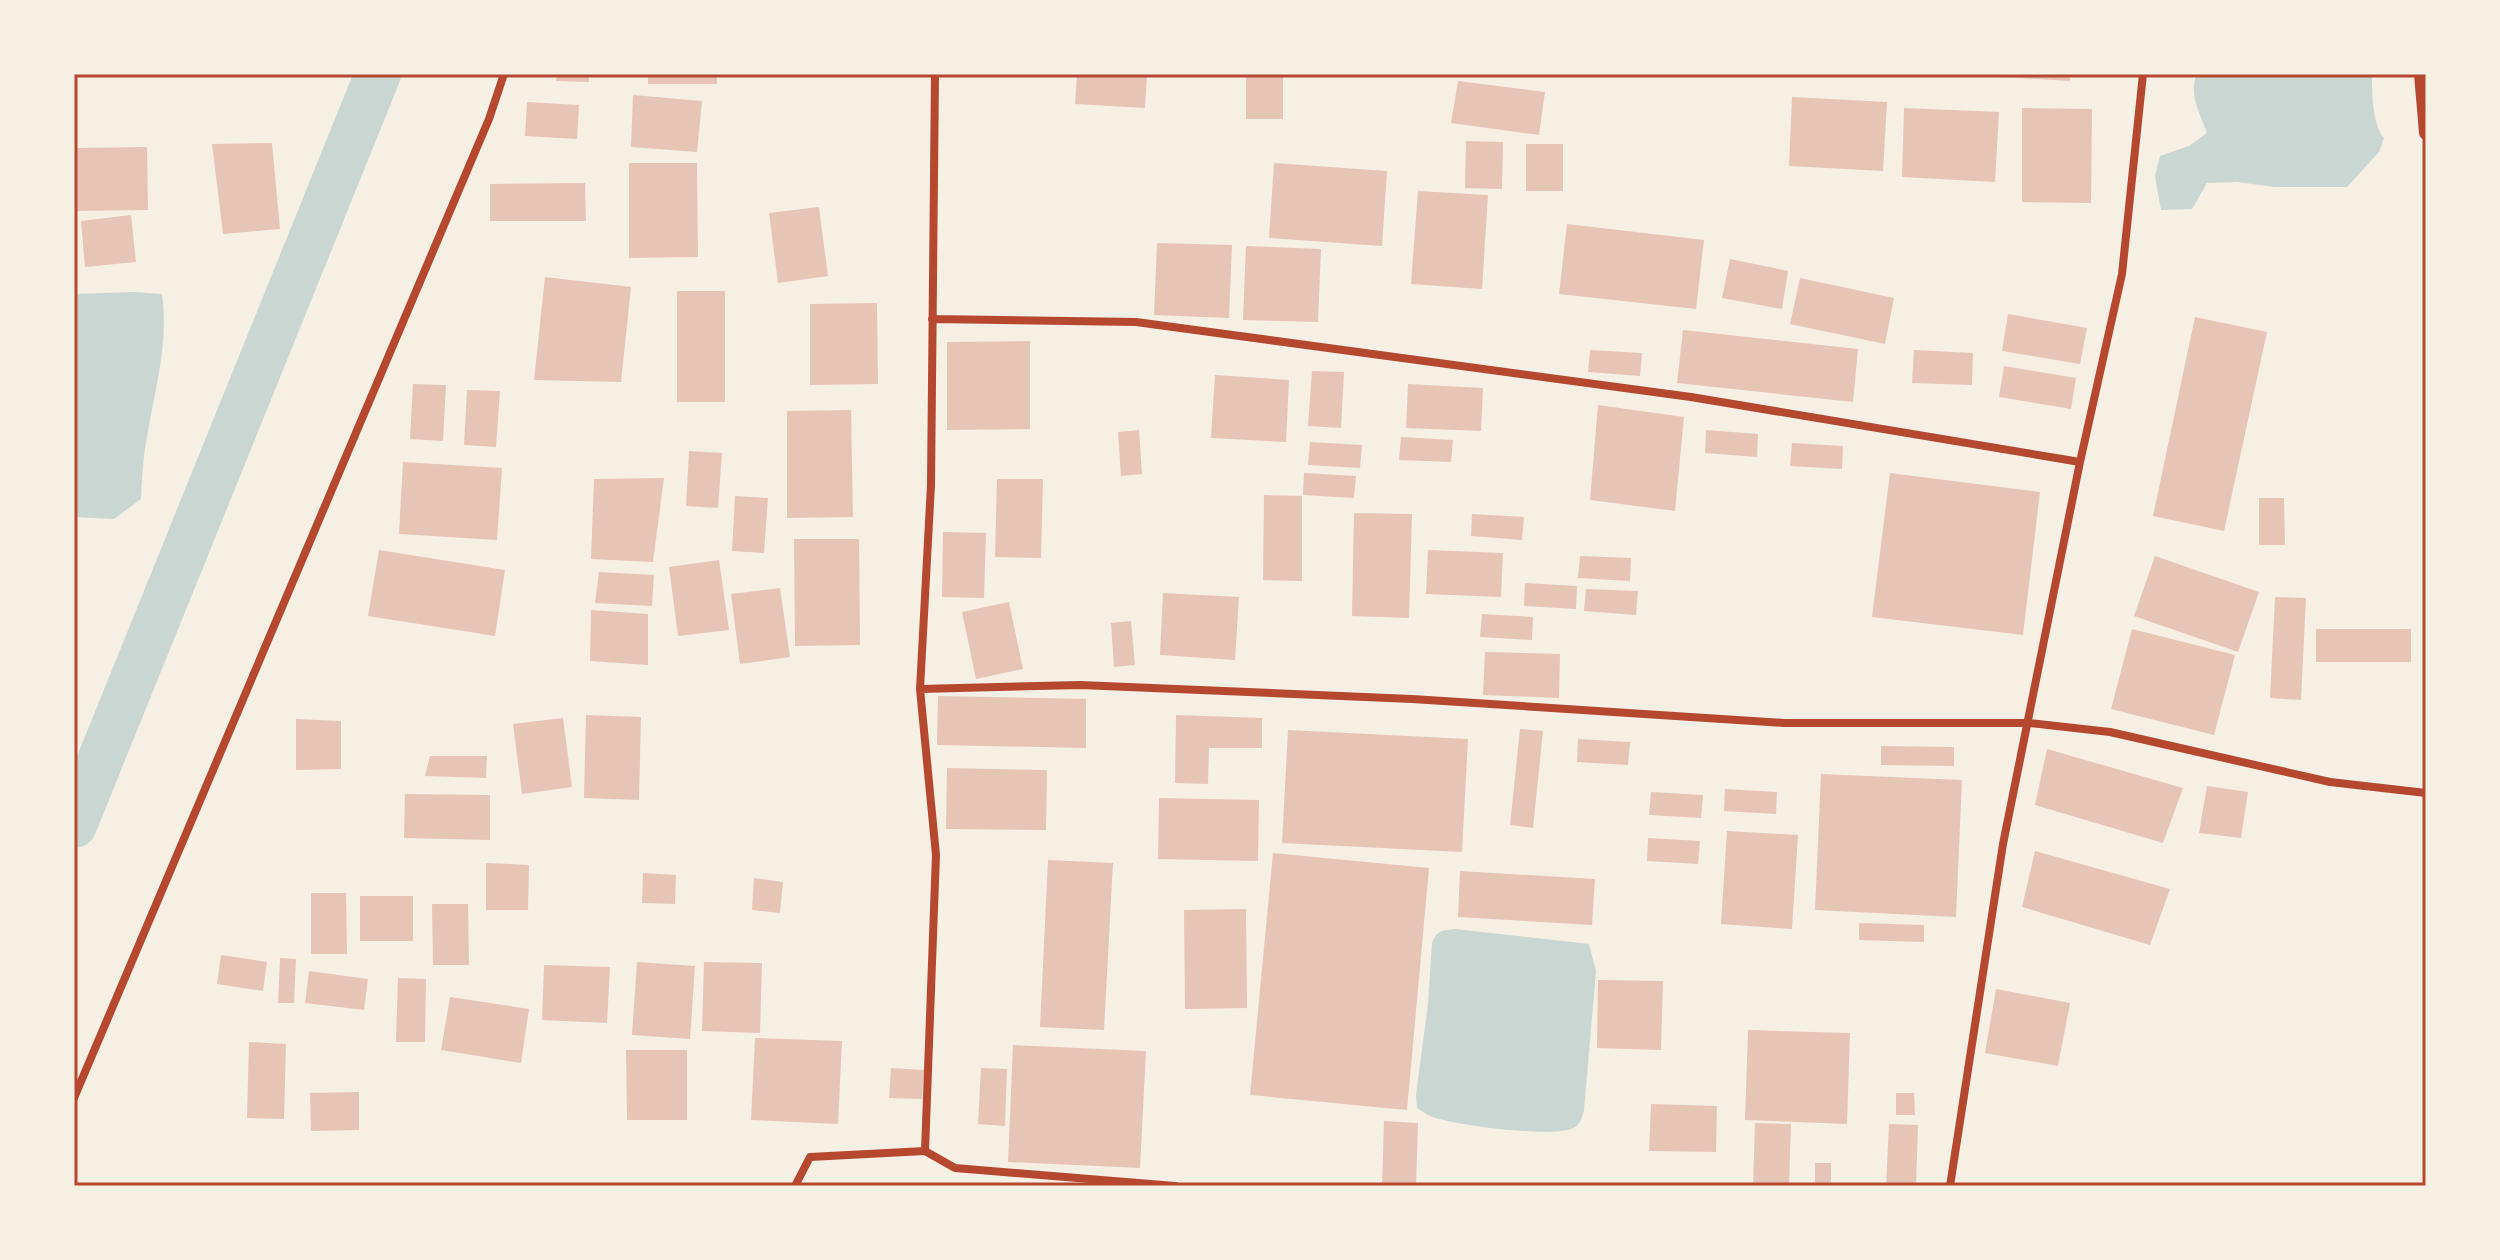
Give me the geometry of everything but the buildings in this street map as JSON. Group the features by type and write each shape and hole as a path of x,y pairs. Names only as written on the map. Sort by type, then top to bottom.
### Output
{"street":[{"path":"74,1098 483,134 504,74"},
{"path":"925,1151 936,855 920,689 931,485 935,74"},
{"path":"1950,1186 2003,844 2080,462 2122,274 2143,74"},
{"path":"2421,74 2426,133"},
{"path":"932,319 1151,324 1691,397 2080,462"},
{"path":"920,689 1080,685 1412,699 1784,723 2029,723 2110,732 2330,782 2426,793"},
{"path":"795,1186 810,1157 925,1151 955,1168 1175,1186"}],"shaded area":[{"path":"2197,74 2372,74 2375,116 2384,138 2379,152 2347,187 2207,183 2192,209 2161,210 2155,176 2160,156 2189,146 2207,133 2194,96"},
{"path":"74,294 162,294 164,312 162,348 145,452 141,499 114,519 74,517"},
{"path":"1455,929 1589,944 1596,971 1584,1110 1574,1128 1544,1132 1467,1125 1439,1119 1417,1108 1432,943 1440,932"}],"waterway":[{"path":"74,825 378,74"}]}
